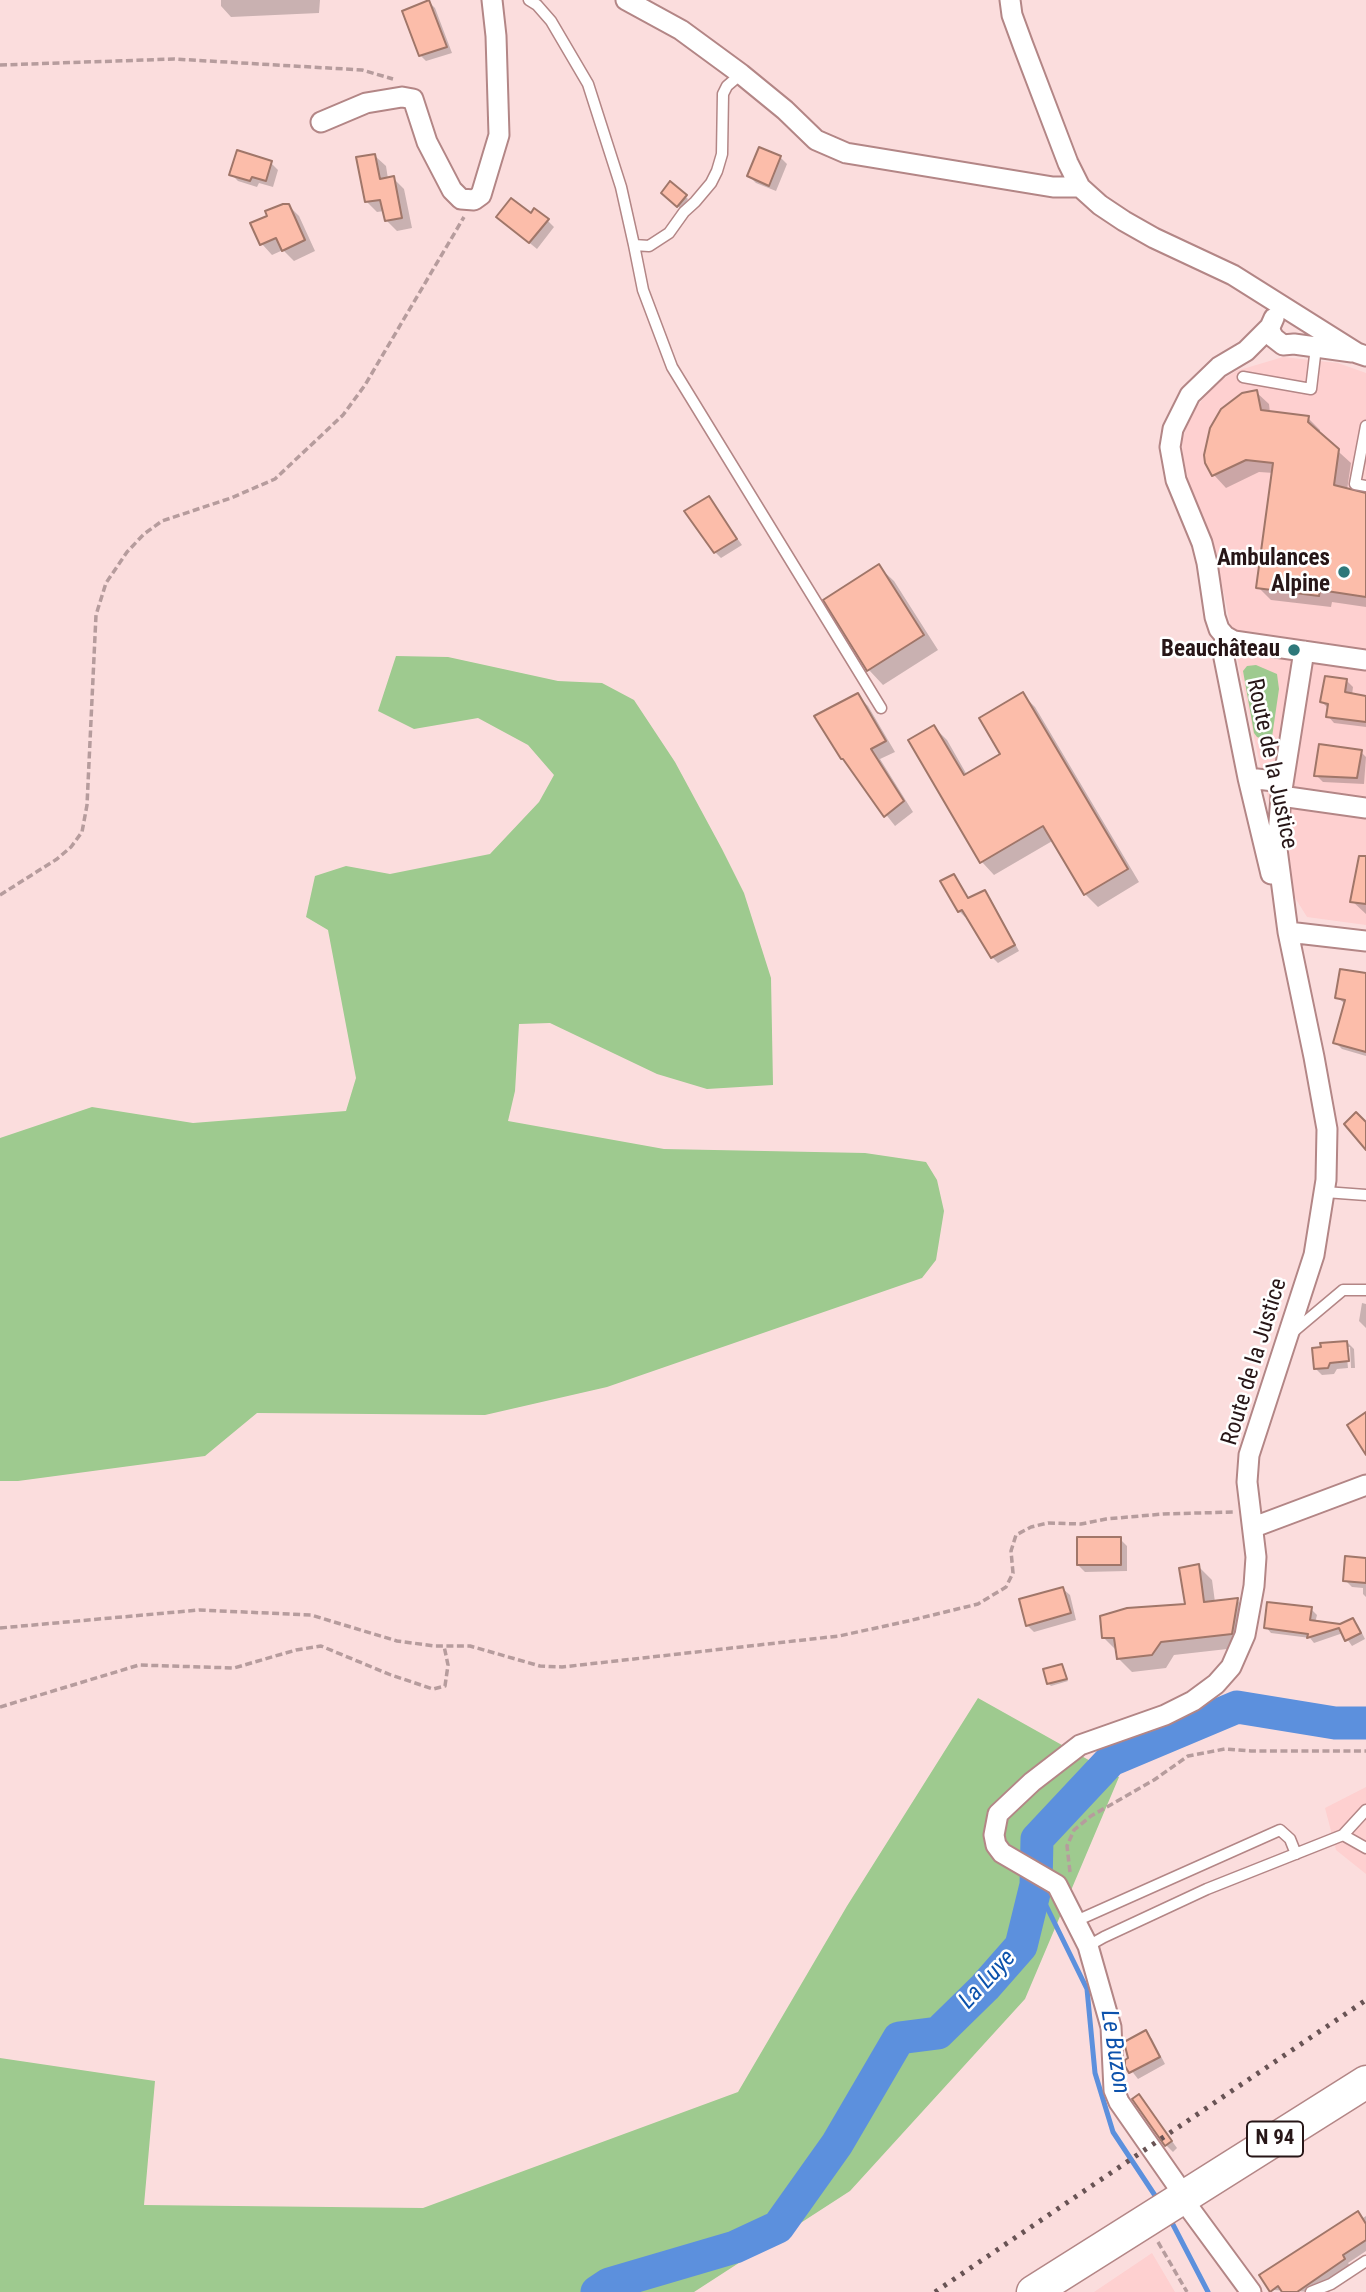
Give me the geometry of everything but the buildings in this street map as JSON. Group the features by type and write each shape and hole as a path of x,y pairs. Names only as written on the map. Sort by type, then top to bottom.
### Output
{"main road":[{"name":"N 94","path":"1033,2292 1366,2082"}],"street":[{"path":"321,122 366,103 402,97 413,99 427,142 452,190 461,199 474,200 481,195 499,135 496,36 492,0"},
{"path":"626,0 681,30 741,74 816,140 846,153 1053,187 1080,187"},
{"path":"1010,0 1012,15 1068,163 1080,187 1124,221 1233,275 1362,354"},
{"path":"1255,289 1264,299 1278,334"},
{"name":"Route de la Justice","path":"1288,932 1264,851 1248,778 1223,653 1225,636 1215,617 1207,563 1176,480 1170,447 1174,429 1190,395 1219,367 1278,334 1279,313 1295,314"},
{"path":"1278,334 1302,337 1303,321 1295,314"},
{"path":"1278,334 1315,347 1362,354"},
{"path":"1225,636 1234,641 1366,660"},
{"name":"Route de la Justice","path":"1251,2292 1190,2209 1165,2209 1114,2090 1111,2027 1088,1946 1057,1885 1002,1853 996,1845 995,1825 998,1814 1031,1782 1080,1745 1165,1715 1216,1684 1231,1667 1245,1635 1254,1587 1256,1557 1247,1482 1249,1455 1314,1255 1325,1192 1327,1129 1288,932 1277,849 1282,789 1304,651"},
{"path":"1248,778 1282,789 1366,808"},
{"path":"1288,932 1366,941"},
{"path":"1252,1518 1366,1485"}],"lane":[{"path":"529,0 551,21 589,84 621,187 643,290 672,368 881,708"},
{"path":"634,245 649,246 669,233 717,172 722,154 723,94 727,86 741,74"},
{"path":"1243,377 1311,389 1315,347"},
{"path":"1366,426 1355,484 1366,486"},
{"path":"1325,1192 1366,1195"},
{"path":"1290,1334 1343,1290 1366,1290"},
{"path":"1088,1946 1207,1889 1343,1835 1366,1810"},
{"path":"1076,1921 1280,1830 1290,1839 1296,1854"},
{"path":"1343,1835 1366,1848"},
{"path":"1311,2292 1331,2284 1366,2261"}],"path":[{"path":"0,65 174,59 362,70 398,80 407,87 413,99"},
{"path":"0,895 57,859 71,847 82,832 87,805 96,615 106,583 127,552 144,534 162,521 231,498 275,479 344,415 365,386 474,200"},
{"path":"0,1629 199,1610 311,1615 397,1641 470,1646 540,1666 562,1667 839,1636 978,1604 1006,1587 1013,1573 1011,1551 1016,1535 1031,1527 1048,1523 1081,1524 1118,1518 1233,1513 1252,1518"},
{"path":"0,1707 139,1665 234,1668 296,1650 321,1646 433,1689 445,1686 448,1665 444,1646"},
{"path":"1073,1879 1068,1867 1067,1846 1074,1830 1091,1816 1154,1780 1188,1756 1225,1749 1366,1751"},
{"path":"1165,2209 1187,2292"}],"shaded area":[{"path":"1283,357 1338,363 1366,373 1366,925 1307,917 1289,888 1221,580 1183,463 1182,439 1192,414 1212,386 1236,371"},
{"path":"1366,1787 1366,1874 1336,1850 1325,1808"},
{"path":"1152,2253 1175,2292 1094,2292"}],"green space":[{"path":"396,656 448,657 558,681 602,683 634,700 675,762 744,893 771,978 773,1085 707,1089 657,1074 550,1023 519,1024 515,1091 508,1121 664,1149 865,1153 926,1162 937,1180 944,1211 936,1260 922,1278 607,1387 485,1415 257,1413 205,1456 18,1481 0,1481 0,1138 92,1107 193,1123 346,1111 356,1078 328,930 306,917 315,876 346,866 390,874 490,854 539,802 554,775 528,745 478,718 414,729 378,711"},
{"path":"1256,665 1277,674 1279,689 1272,737 1269,741 1257,737 1254,733 1243,671 1247,666"},
{"path":"978,1698 1119,1777 1025,1999 850,2191 694,2292 0,2292 0,2058 155,2081 144,2205 423,2208 738,2092 847,1906"}],"waterway":[{"name":"La Luye","path":"597,2292 609,2284 735,2247 778,2227 837,2144 899,2038 938,2033 985,1987 1021,1946 1036,1885 1037,1839 1111,1760 1237,1707 1335,1723 1366,1723"},
{"name":"Le Buzon","path":"1036,1885 1087,1989 1095,2073 1113,2132 1158,2200"},
{"name":"Le Buzon","path":"1169,2217 1208,2292"}],"railway":[{"path":"935,2292 1366,2000"}],"place":[{"name":"Ambulances Alpine","path":"1344,572"},
{"name":"Beauchâteau","path":"1294,650"}]}
